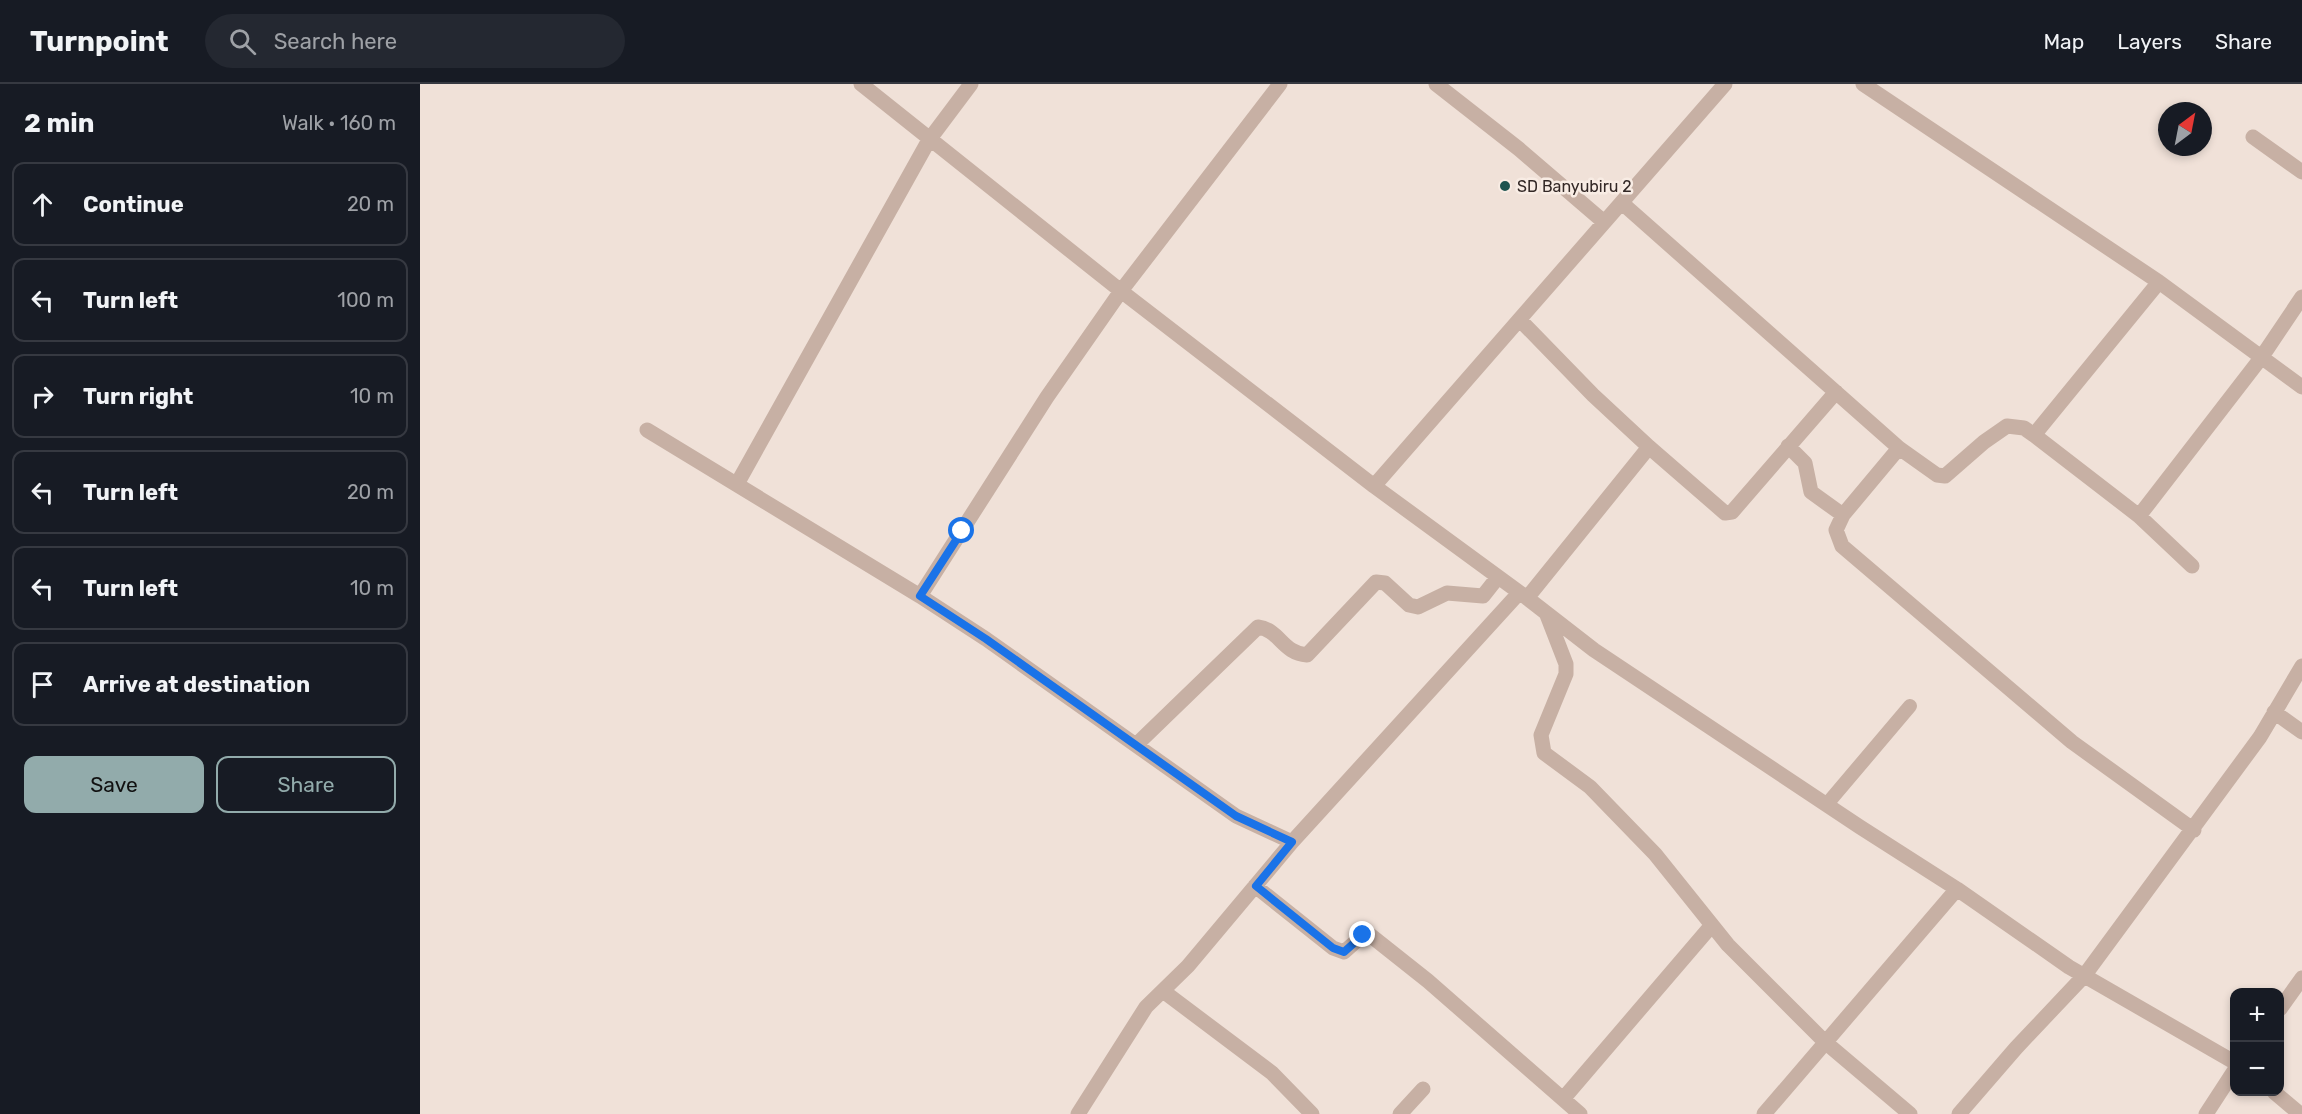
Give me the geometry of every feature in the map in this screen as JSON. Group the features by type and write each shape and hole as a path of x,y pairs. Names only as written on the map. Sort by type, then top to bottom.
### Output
{"street":[{"path":"861,84 1121,291 1374,486 1594,650 1957,889 2084,976 2230,1059"},
{"path":"738,484 929,140 971,84"},
{"path":"920,596 1047,397 1121,291 1280,84"},
{"path":"1437,84 1519,149 1604,222"},
{"path":"1374,486 1725,84"},
{"path":"1863,84 2159,282 2302,387"},
{"path":"2253,137 2302,172"},
{"path":"1622,203 1899,448 1938,475 1946,476 1984,442 2007,426 2024,428 2139,516 2192,566"},
{"path":"2034,435 2159,282"},
{"path":"2139,516 2261,358 2302,297"},
{"path":"1520,320 1593,395 1648,447 1725,513 1732,512 1836,392"},
{"path":"647,430 920,596 986,639 1236,816 1292,842"},
{"path":"1788,446 1804,463 1811,492 1843,515"},
{"path":"1078,1114 1146,1007 1188,966 1292,842 1523,595 1648,447"},
{"path":"1899,448 1843,515 1836,530 1842,546 2072,742 2194,830"},
{"path":"1136,746 1258,627 1266,628 1294,654 1307,655 1376,582 1384,583 1410,604 1418,607 1447,593 1483,596 1498,577"},
{"path":"1547,613 1566,664 1566,674 1541,735 1544,753 1590,788 1655,854 1728,945 1825,1042 1910,1114"},
{"path":"1959,1114 2016,1048 2084,976 2194,830 2260,737 2302,666"},
{"path":"2274,712 2302,732"},
{"path":"1256,886 1333,948 1344,952 1363,935 1370,935 1428,981 1580,1114"},
{"path":"1764,1114 1957,889"},
{"path":"1563,1099 1712,925"},
{"path":"2284,1003 2302,978"},
{"path":"1163,991 1272,1073 1312,1114"},
{"path":"2206,1114 2230,1078"},
{"path":"1401,1114 1423,1089"},
{"path":"2279,1096 2300,1114"}],"lane":[{"path":"1827,804 1910,706"}],"place":[{"name":"SD Banyubiru 2","path":"1505,186"}],"route":[{"path":"962,531 920,596 986,639 1236,816 1292,842 1256,886 1333,948 1344,952 1363,935"}]}
